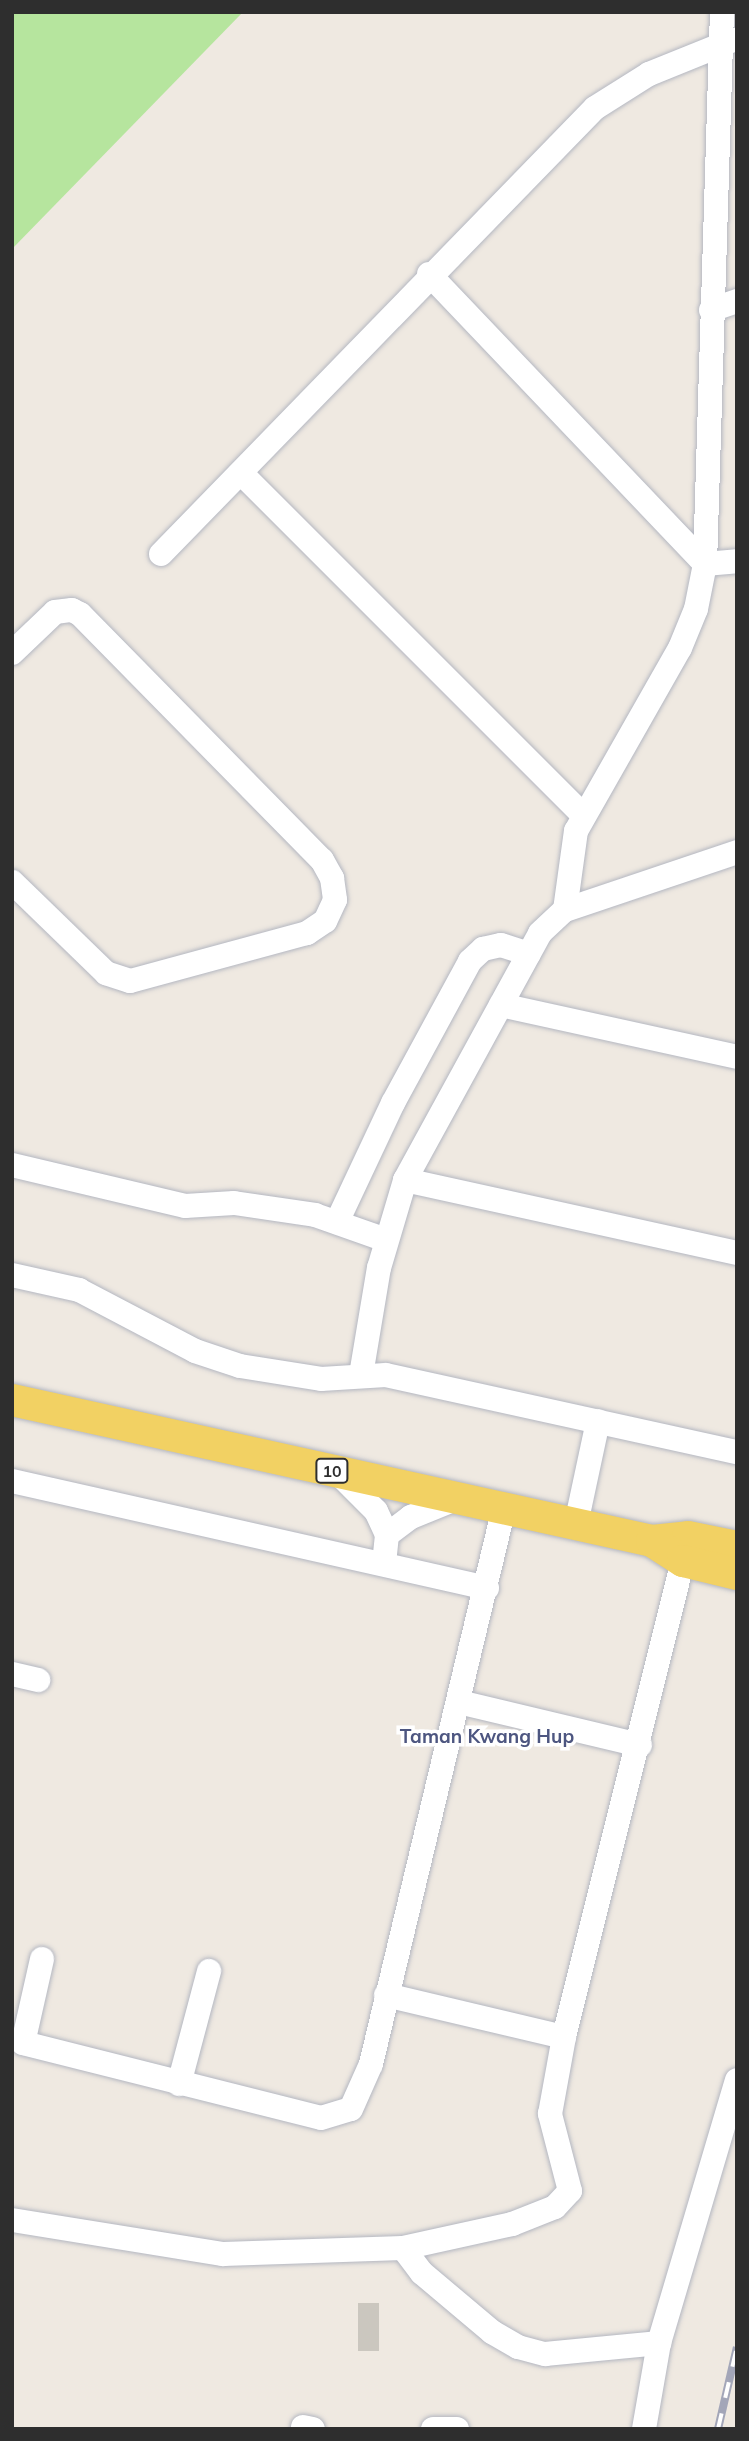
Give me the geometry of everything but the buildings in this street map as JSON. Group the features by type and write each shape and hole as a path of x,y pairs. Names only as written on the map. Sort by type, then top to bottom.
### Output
{"main road":[{"name":"10","path":"12,1401 686,1549 737,1574"},
{"name":"10","path":"686,1549 737,1547"}],"street":[{"path":"565,910 570,852 583,815 680,648 696,609 705,564 711,310 729,41 722,12"},
{"path":"161,554 242,473 429,274 595,108 649,74 729,41"},
{"path":"429,274 705,564"},
{"path":"711,310 737,301"},
{"path":"242,473 583,815"},
{"path":"705,564 737,561"},
{"path":"12,653 55,612 72,610 80,614 322,860 332,878 335,900 326,921 307,933 130,981 106,973 12,883"},
{"path":"362,1375 386,1240 405,1180 540,933 565,910 737,852"},
{"path":"337,1222 393,1103 470,961 483,949 501,945 528,954"},
{"path":"501,1005 737,1057"},
{"path":"12,1165 185,1206 234,1203 337,1222 386,1240"},
{"path":"405,1180 737,1253"},
{"path":"12,1275 79,1290 224,1362 321,1379 386,1375 737,1452"},
{"path":"576,1524 598,1421"},
{"path":"335,1471 364,1496 387,1535 384,1564"},
{"path":"12,1481 487,1588"},
{"path":"387,1535 411,1517 458,1498"},
{"path":"42,1959 17,2041 321,2118 338,2116 359,2096 459,1702 504,1508"},
{"path":"12,2220 223,2254 403,2248 512,2224 555,2207 570,2191 550,2114 564,2037 640,1745 686,1549"},
{"path":"12,1674 38,1680"},
{"path":"459,1702 640,1745"},
{"path":"179,2084 209,1971"},
{"path":"386,1995 564,2037"},
{"path":"644,2429 659,2343 737,2080"},
{"path":"403,2248 422,2273 492,2332 518,2347 545,2354 659,2343"},
{"path":"433,2429 457,2429"}],"green space":[{"path":"12,12 243,12 12,249"}],"railway":[{"path":"718,2429 737,2347"}],"district":[{"name":"Taman Kwang Hup","path":"487,1737"}]}
